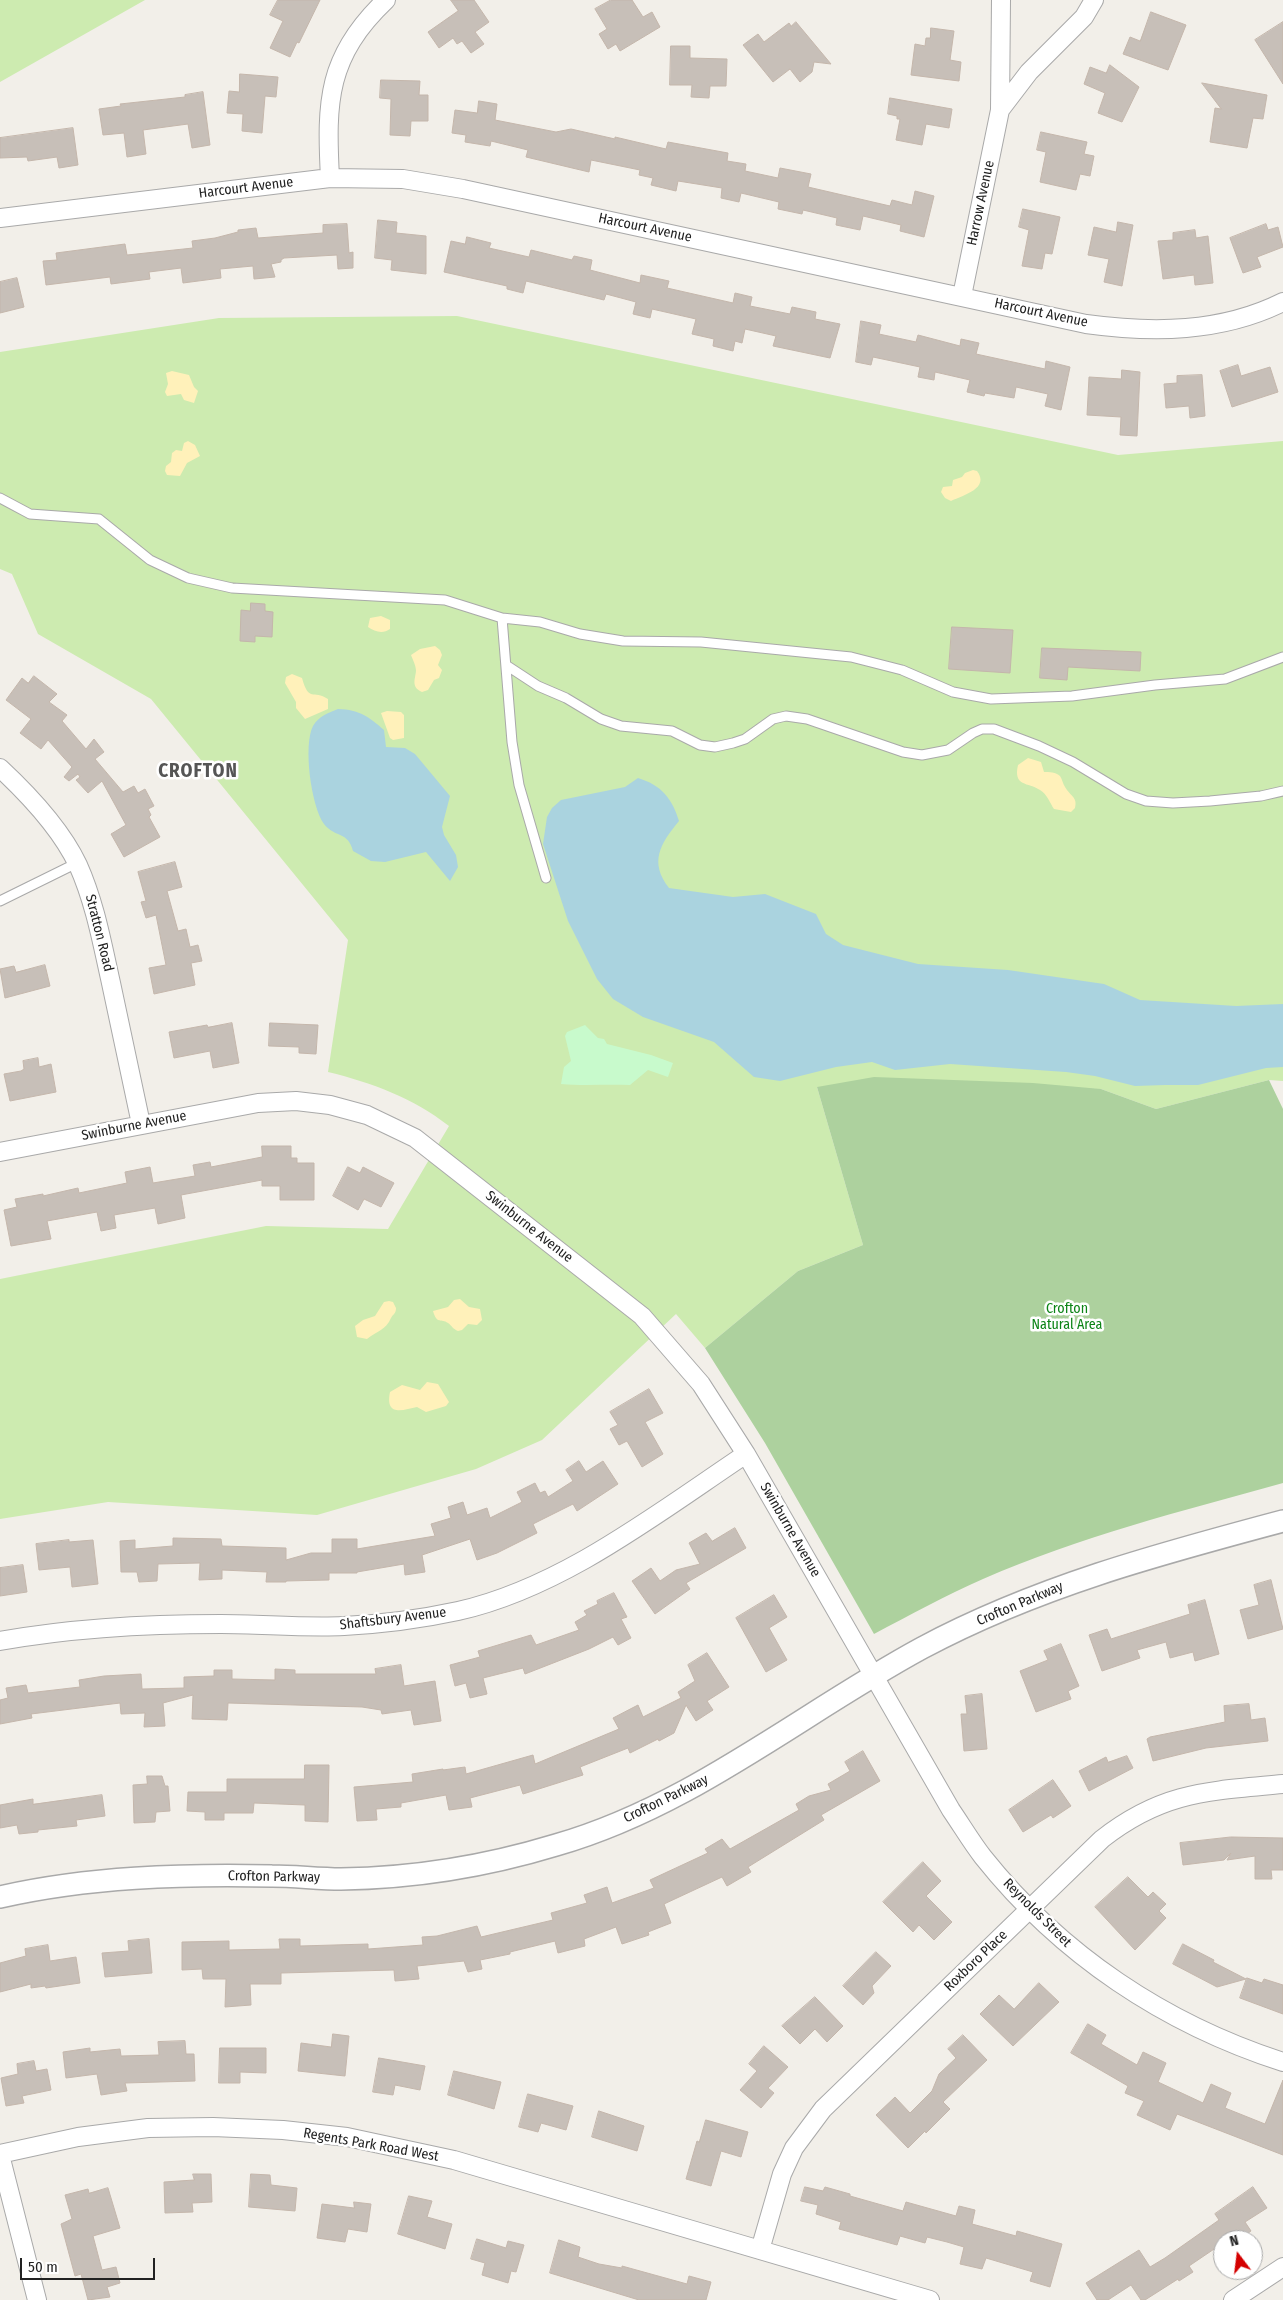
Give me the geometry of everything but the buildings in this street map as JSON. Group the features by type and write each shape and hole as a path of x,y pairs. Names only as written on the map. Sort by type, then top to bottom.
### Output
{"street":[{"path":"330,178 328,108 337,72 347,46 366,18 386,0"},
{"name":"Harrow Avenue","path":"962,296 1000,110 1001,0"},
{"name":"Harrow Avenue","path":"1000,110 1029,72 1084,17 1094,0"},
{"name":"Harcourt Avenue","path":"0,218 330,178 403,179 464,189 1086,324 1128,330 1169,330 1204,326 1238,319 1283,302"},
{"name":"Stratton Road","path":"0,768 30,795 77,863 90,893 99,926 142,1124"},
{"name":"Swinburne Avenue","path":"0,1152 258,1102 296,1101 330,1104 367,1115 415,1138 642,1316 701,1384 746,1454 874,1674"},
{"name":"Shaftsbury Avenue","path":"0,1641 76,1631 150,1626 221,1624 343,1626 400,1621 460,1611 519,1591 572,1568 746,1454"},
{"name":"Crofton Parkway","path":"0,1897 92,1883 178,1876 273,1876 340,1879 418,1874 485,1863 558,1845 669,1801 735,1764 874,1674 927,1645 1002,1610 1074,1581 1150,1557 1283,1521"},
{"name":"Reynolds Street","path":"874,1674 952,1810 983,1857 1030,1910 1078,1953 1158,2009 1204,2033 1283,2062"},
{"name":"Roxboro Place","path":"760,2250 782,2174 794,2148 823,2109 1102,1839 1125,1820 1153,1806 1183,1796 1210,1791 1283,1784"},
{"name":"Regents Park Road West","path":"0,2154 78,2137 148,2128 222,2127 283,2130 347,2137 454,2160 930,2300"},
{"path":"0,2154 37,2300"},
{"path":"1233,2300 1283,2266"}],"lane":[{"path":"0,498 30,514 99,519 150,560 188,578 232,588 445,600 502,618 540,622 580,634 623,641 701,642 851,656 902,670 953,692 991,700 1072,696 1155,685 1225,679 1283,657"},
{"path":"502,618 512,742 519,785 546,878"},
{"path":"506,665 538,686 566,698 601,719 621,726 672,731 700,745 715,747 745,739 773,718 786,716 807,719 903,752 922,755 948,750 982,729 994,729 1039,746 1073,762 1126,794 1146,801 1173,803 1210,801 1260,796 1283,791"},
{"path":"0,901 77,863"}],"green space":[{"path":"0,0 145,0 0,82"},
{"path":"457,316 1118,455 1283,441 1283,1081 1269,1080 1156,1109 1101,1089 817,1087 863,1245 798,1271 705,1348 676,1314 542,1440 476,1469 317,1515 108,1502 0,1519 0,1279 266,1226 388,1229 449,1126 421,1107 392,1093 361,1081 328,1072 348,940 151,699 38,634 12,574 0,569 0,352 219,318"},
{"path":"585,1025 598,1038 604,1039 607,1044 651,1055 673,1063 668,1077 648,1070 630,1085 561,1084 564,1067 571,1061 565,1036 567,1032"},
{"name":"Crofton Natural Area","path":"874,1077 1033,1083 1101,1089 1156,1109 1269,1080 1283,1109 1283,1483 1131,1526 1056,1550 969,1585 874,1634 765,1443 705,1348 798,1271 863,1245 817,1087"}],"sand":[{"path":"172,371 189,375 194,387 198,391 194,403 184,400 181,394 167,396 165,392 168,384 166,373"},
{"path":"188,441 195,445 200,456 187,463 180,476 167,475 165,471 166,466 171,462 172,453 176,450 182,451 184,443"},
{"path":"973,470 977,471 980,477 980,482 974,490 951,501 945,498 941,492 943,487 952,486 953,480"},
{"path":"381,616 390,620 390,629 385,632 379,632 368,627 370,618"},
{"path":"435,646 442,655 438,665 442,670 439,678 434,680 428,690 422,692 415,686 416,669 411,655 420,649"},
{"path":"292,674 302,678 309,693 328,699 328,709 305,719 296,708 296,702 285,683 286,677"},
{"path":"387,711 401,712 404,715 404,738 393,740 390,738 381,713"},
{"path":"1028,758 1041,762 1044,772 1060,776 1076,804 1071,812 1054,809 1042,792 1020,780 1017,772 1018,765"},
{"path":"460,1299 469,1307 480,1309 482,1320 477,1325 468,1324 458,1331 448,1323 438,1320 433,1311 448,1307 454,1300"},
{"path":"384,1302 393,1302 396,1310 387,1325 367,1339 357,1337 355,1326 363,1320 375,1316"},
{"path":"427,1382 438,1384 449,1402 446,1406 426,1412 417,1407 396,1410 390,1405 390,1392 402,1385 420,1390"}],"water":[{"path":"338,709 358,712 373,721 384,730 386,747 405,748 415,754 450,796 442,827 444,835 456,855 458,867 450,881 426,852 385,862 371,861 353,851 345,837 332,831 324,824 315,804 312,790 309,761 310,735 313,726 318,720"},
{"path":"638,778 653,784 669,799 679,821 662,845 659,853 659,870 669,888 733,897 765,894 816,914 826,934 843,945 918,964 1008,970 1104,984 1140,1000 1236,1006 1283,1004 1283,1067 1266,1068 1198,1085 1135,1086 1095,1076 1066,1072 950,1064 895,1070 872,1062 836,1067 780,1081 754,1077 714,1042 643,1017 613,999 597,979 568,921 543,844 547,817 552,808 561,800 625,787"}],"district":[{"name":"CROFTON","path":"198,772"}]}
